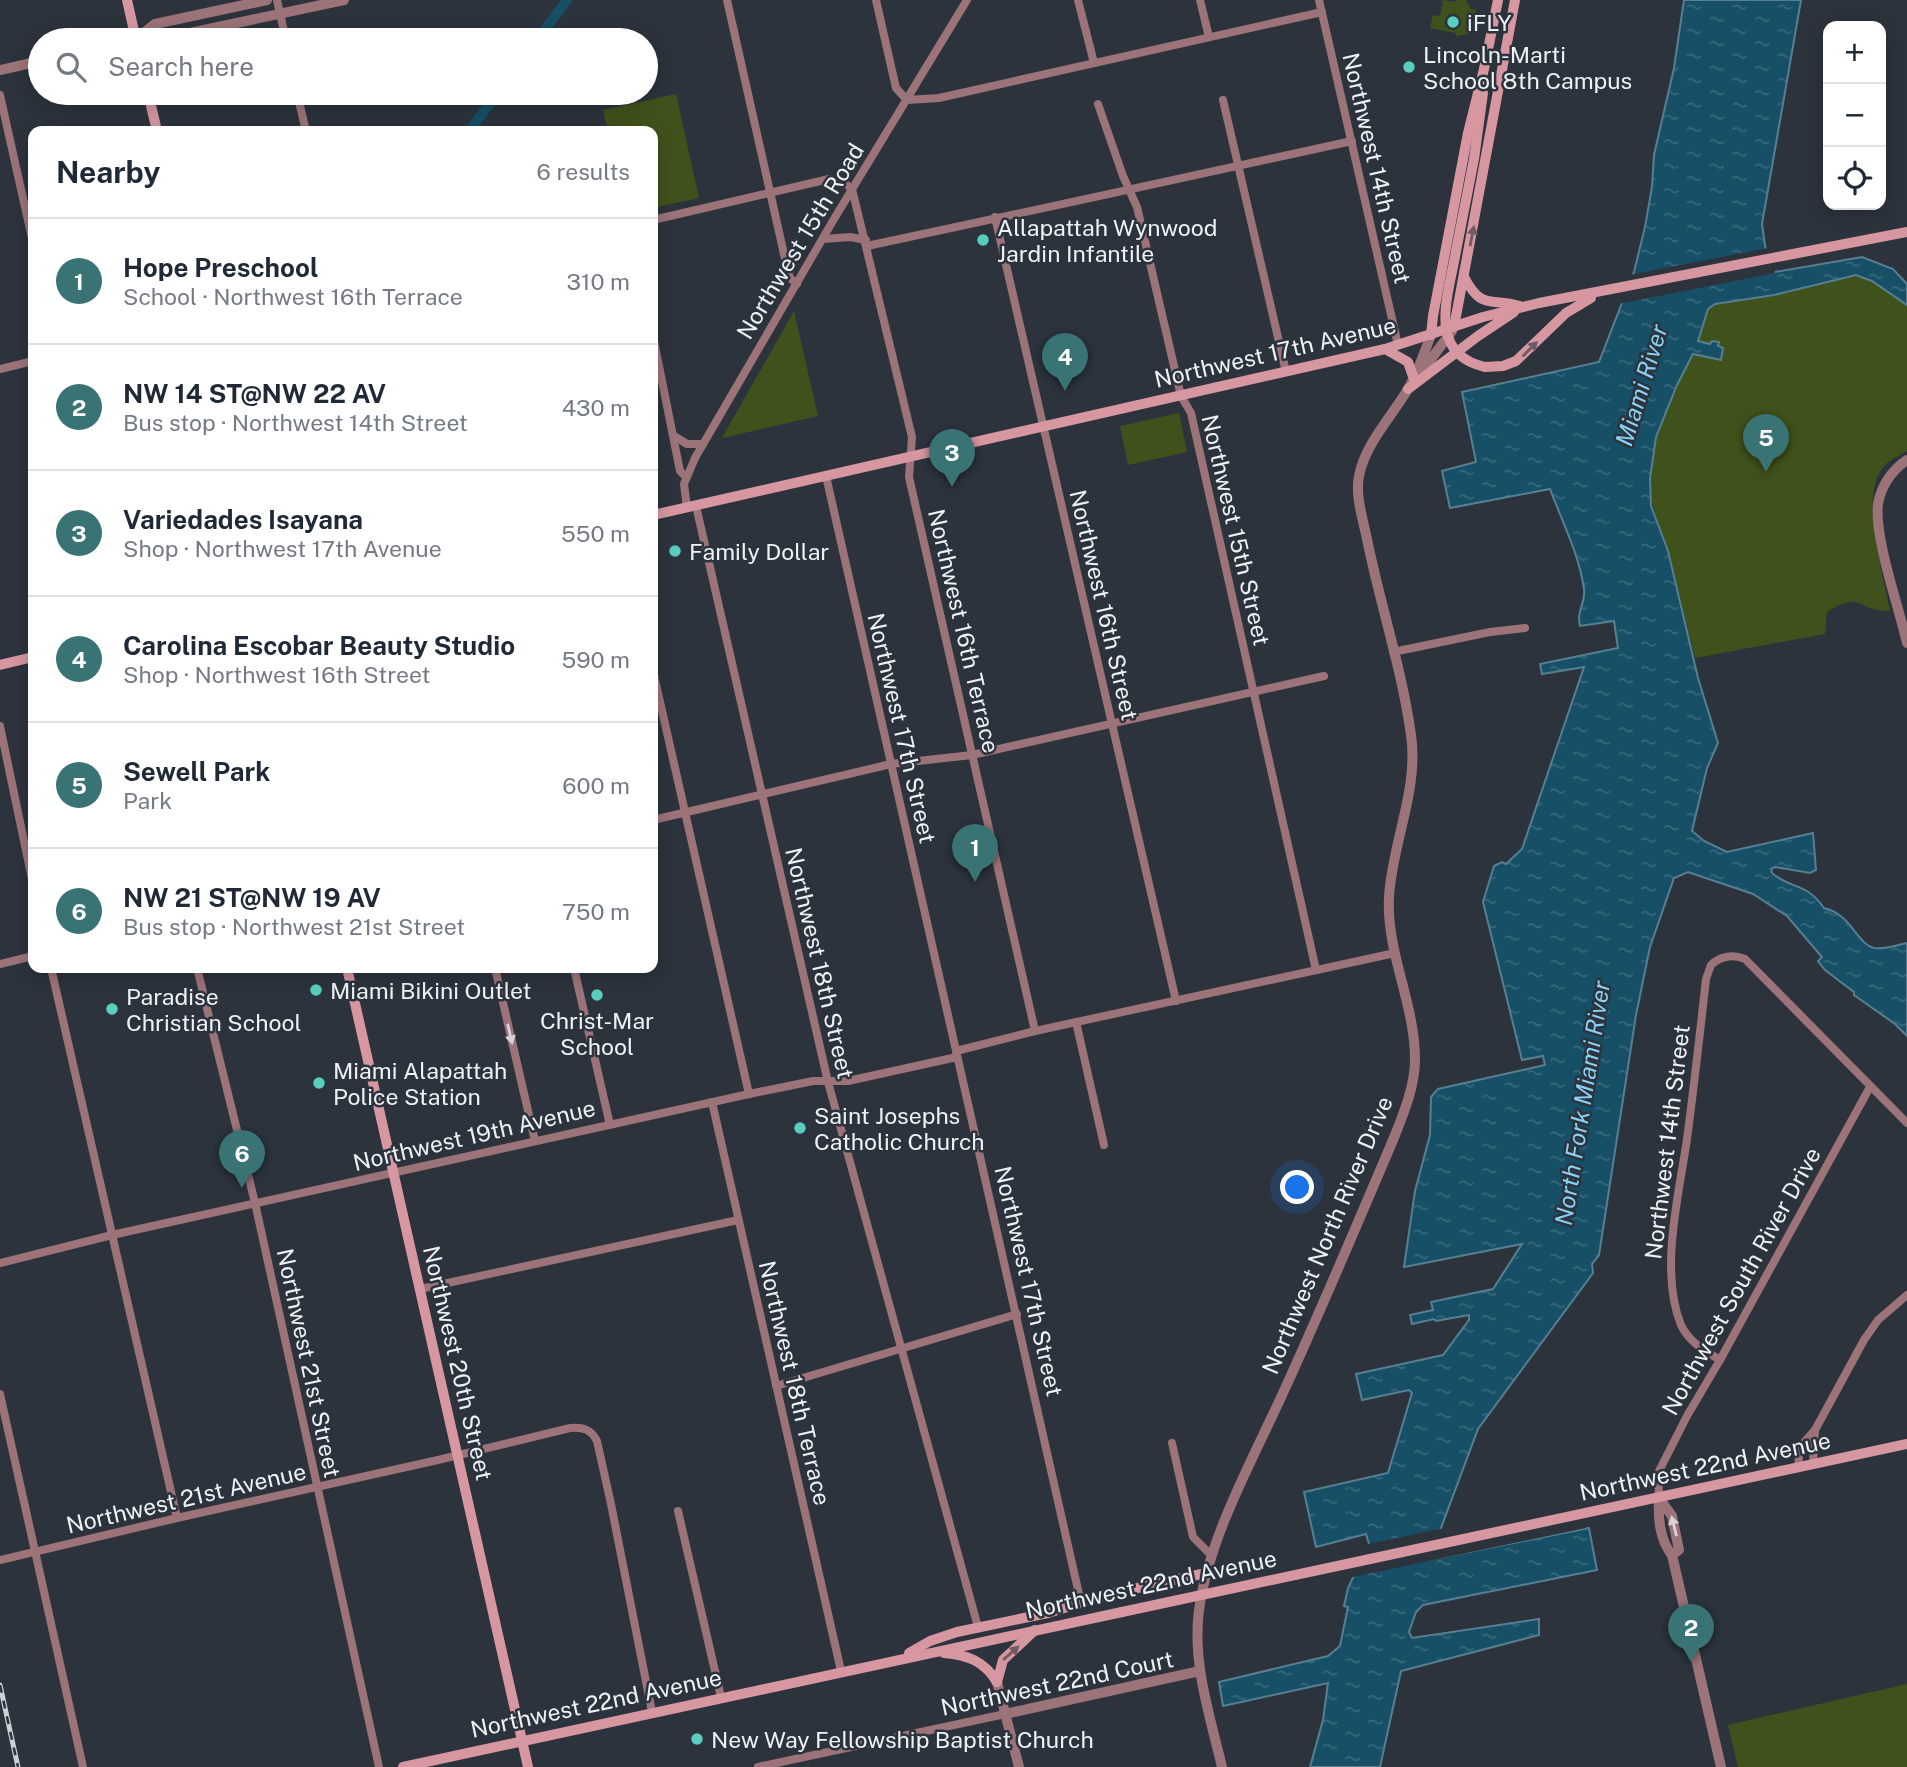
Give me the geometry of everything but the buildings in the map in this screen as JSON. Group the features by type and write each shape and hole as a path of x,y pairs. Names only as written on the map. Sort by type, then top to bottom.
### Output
{"main road":[{"path":"127,0 132,28"},
{"path":"1498,0 1515,4"},
{"name":"Northwest North River Drive","path":"1431,335 1468,133 1485,69 1498,0"},
{"name":"Northwest North River Drive","path":"1454,327 1515,4"},
{"path":"1485,69 1479,128 1444,317 1451,345 1471,362 1485,367 1503,366 1517,361 1566,313 1605,292"},
{"path":"151,105 156,126"},
{"path":"1901,234 1907,223"},
{"name":"Northwest 17th Avenue","path":"658,515 1385,349 1523,307 1901,234"},
{"path":"1464,276 1482,301 1504,302 1523,307"},
{"path":"1385,349 1408,362 1411,384 1523,307"},
{"path":"0,665 28,658"},
{"name":"Northwest 20th Street","path":"348,973 528,1767"},
{"name":"Northwest 22nd Avenue","path":"403,1767 1907,1444"},
{"path":"900,1659 930,1641 1048,1613 1118,1592 1206,1573"},
{"path":"997,1682 1003,1660 1035,1630"},
{"path":"930,1652 955,1654 976,1660 989,1669 997,1682"}],"street":[{"path":"150,28 155,24 267,0"},
{"path":"277,0 283,28"},
{"path":"212,28 344,0"},
{"path":"727,0 790,278 797,284"},
{"path":"876,0 896,88 907,100 939,98 1322,12"},
{"name":"Northwest 15th Road","path":"686,477 852,189 967,0"},
{"path":"1079,0 1094,63"},
{"path":"1200,0 1209,37"},
{"name":"Northwest 14th Street","path":"1319,0 1398,345"},
{"path":"0,70 28,64"},
{"path":"0,95 28,221"},
{"path":"1223,100 1286,372"},
{"name":"Northwest 15th Street","path":"1098,104 1137,207 1181,396 1191,413 1316,970"},
{"path":"300,105 305,126"},
{"path":"823,239 850,237 867,243 1130,190 1352,141"},
{"path":"658,219 828,179 841,180 852,189"},
{"name":"Northwest 16th Terrace","path":"852,189 912,437 909,477 1035,1031"},
{"name":"Northwest 16th Street","path":"995,217 1176,1001"},
{"name":"Northwest North River Drive","path":"1222,1767 1200,1671 1198,1650 1199,1612 1206,1573 1211,1555 1337,1272 1406,1107 1414,1072 1414,1050 1390,923 1390,892 1413,759 1410,725 1360,507 1358,477 1378,435 1411,384 1432,360 1454,327"},
{"name":"Northwest North River Drive","path":"1411,384 1431,335"},
{"path":"658,360 680,471 686,477 684,486 692,507"},
{"path":"0,369 28,362"},
{"path":"674,436 687,444 704,444"},
{"path":"1907,460 1896,468 1886,482 1878,510 1882,543 1903,613 1907,643"},
{"name":"Northwest 17th Street","path":"826,476 1081,1603"},
{"name":"Northwest 18th Street","path":"692,507 828,1082 978,1628"},
{"path":"1393,652 1490,632 1525,628"},
{"path":"658,819 891,764 972,755 1324,676"},
{"path":"658,692 749,1094"},
{"path":"0,726 28,860"},
{"name":"Northwest 19th Avenue","path":"0,1263 255,1203 749,1094 813,1081 848,1081 1035,1031 1395,953"},
{"name":"Northwest 14th Street","path":"1720,1360 1693,1343 1684,1331 1674,1299 1671,1262 1706,979 1711,965 1721,958 1739,956 1752,965 1870,1087"},
{"path":"0,964 28,957"},
{"path":"52,973 177,1518"},
{"name":"Northwest 21st Street","path":"198,973 255,1203 379,1767"},
{"path":"496,973 535,1141"},
{"path":"575,973 610,1125"},
{"path":"1076,1022 1104,1145"},
{"path":"1870,1087 1907,1124"},
{"name":"Northwest South River Drive","path":"1658,1497 1661,1468 1687,1416 1870,1087"},
{"name":"Northwest 18th Terrace","path":"712,1102 841,1671"},
{"path":"420,1289 738,1220"},
{"path":"1798,1467 1800,1447 1815,1430 1872,1326 1907,1295"},
{"path":"776,1386 1017,1314"},
{"path":"0,1394 83,1767"},
{"name":"Northwest 21st Avenue","path":"0,1560 570,1428 584,1428 594,1435 600,1454 652,1712"},
{"path":"1813,1464 1815,1430"},
{"path":"1172,1443 1193,1537 1211,1555"},
{"path":"1658,1497 1672,1516 1679,1550 1672,1555 1721,1767"},
{"path":"678,1511 721,1698"},
{"name":"Northwest 22nd Court","path":"758,1767 1200,1671"},
{"path":"997,1682 1019,1767"}],"green space":[{"name":"iFLY","path":"1443,0 1466,0 1471,9 1476,10 1473,29 1468,34 1456,36 1456,33 1430,28 1433,15 1440,16"},
{"path":"676,94 699,198 658,207 658,126 607,126 603,110 626,105 658,105 658,98"},
{"path":"1856,275 1872,281 1907,305 1907,451 1884,466 1873,496 1875,536 1890,611 1847,602 1827,612 1825,634 1695,658 1669,553 1654,509 1650,481 1658,431 1693,354 1720,360 1711,344 1698,342 1708,309 1715,304 1774,295"},
{"path":"794,311 818,416 722,438"},
{"path":"1179,413 1187,452 1128,465 1120,426"},
{"path":"1907,1684 1907,1767 1738,1767 1728,1725"}],"water":[{"path":"1684,0 1801,0 1762,224 1769,273 1862,257 1893,269 1907,284 1907,305 1872,281 1856,275 1774,295 1715,304 1708,309 1698,341 1710,344 1712,341 1719,342 1718,346 1723,348 1721,360 1693,354 1656,437 1650,478 1651,506 1668,551 1698,678 1718,743 1707,768 1692,831 1704,841 1727,852 1813,833 1816,870 1810,873 1775,867 1771,869 1772,873 1811,894 1824,908 1841,916 1868,945 1882,948 1907,943 1907,1036 1825,970 1818,961 1822,957 1787,916 1753,894 1688,872 1674,878 1650,947 1636,1015 1599,1255 1592,1264 1593,1273 1478,1429 1429,1560 1589,1528 1597,1570 1423,1605 1416,1612 1409,1632 1412,1638 1539,1619 1539,1635 1401,1671 1380,1767 1310,1767 1323,1720 1328,1683 1223,1706 1219,1682 1328,1656 1340,1646 1348,1607 1344,1606 1348,1588 1369,1544 1366,1534 1316,1547 1304,1492 1388,1473 1412,1393 1409,1390 1362,1400 1356,1374 1443,1355 1469,1320 1469,1315 1412,1324 1410,1315 1433,1310 1431,1302 1493,1289 1522,1244 1404,1267 1415,1191 1430,1135 1431,1097 1438,1089 1545,1065 1543,1056 1522,1060 1483,902 1494,866 1502,862 1506,864 1522,849 1584,667 1542,674 1540,664 1618,648 1614,621 1580,626 1579,616 1584,594 1582,576 1550,489 1450,508 1442,471 1476,462 1462,392 1599,362 1634,272 1645,227 1654,155 1674,68"}],"pier":[{"path":"1768,248 1775,273 1618,304 1629,275"},
{"path":"1586,1525 1586,1528 1348,1578 1364,1545 1445,1528 1434,1555"}],"waterway":[{"path":"546,28 567,0"},
{"path":"473,126 489,105"}],"railway":[{"path":"0,1685 18,1767"}],"place":[{"name":"iFLY","path":"1453,22"},
{"name":"Lincoln-Marti School 8th Campus","path":"1409,67"},
{"name":"Allapattah Wynwood Jardin Infantile","path":"983,240"},
{"name":"Carolina Escobar Beauty Studio","path":"1065,391"},
{"name":"Sewell Park","path":"1766,472"},
{"name":"Variedades Isayana","path":"952,487"},
{"name":"Family Dollar","path":"675,551"},
{"name":"Hope Preschool","path":"975,882"},
{"name":"Miami Bikini Outlet","path":"316,990"},
{"name":"Christ-Mar School","path":"597,995"},
{"name":"Paradise Christian School","path":"112,1009"},
{"name":"Miami Alapattah Police Station","path":"319,1083"},
{"name":"Saint Josephs Catholic Church","path":"800,1128"},
{"name":"NW 21 ST@NW 19 AV","path":"242,1188"},
{"name":"NW 14 ST@NW 22 AV","path":"1691,1662"},
{"name":"New Way Fellowship Baptist Church","path":"697,1739"}],"water label":[{"name":"Miami River","path":"1641,385"},
{"name":"North Fork Miami River","path":"1582,1103"}]}
